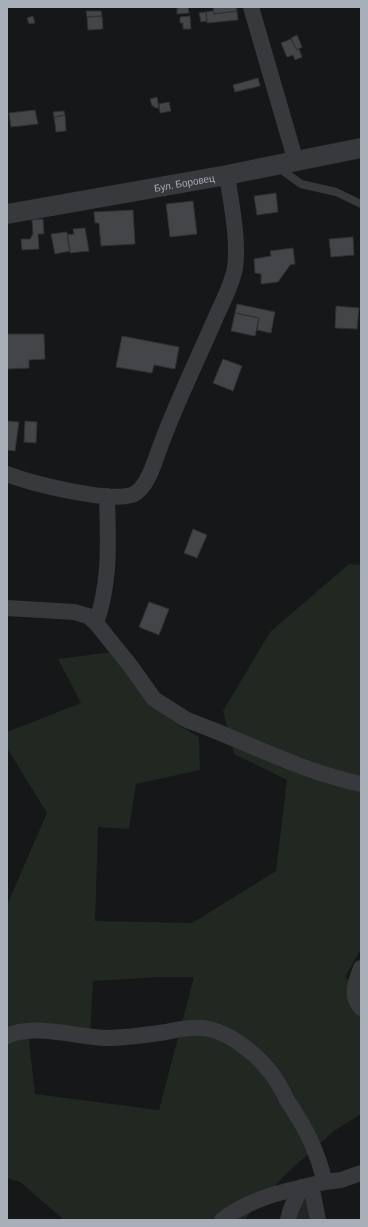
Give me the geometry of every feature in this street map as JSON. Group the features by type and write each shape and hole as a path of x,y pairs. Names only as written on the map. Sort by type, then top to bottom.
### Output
{"street":[{"path":"251,7 296,162"},
{"name":"Бул. Боровец","path":"7,214 227,175 361,148"},
{"path":"7,474 43,485 83,493 108,496 125,496 135,494 141,488 149,476 169,421 235,269 236,241 227,175"},
{"path":"96,623 102,606 107,578 109,553 108,496"},
{"path":"7,608 74,612 88,616 96,623 129,664 154,699 172,711 187,720 327,776 361,784"},
{"path":"361,968 355,989 356,1000 361,1008"},
{"path":"7,1036 14,1032 43,1030 90,1037 115,1038 190,1028 208,1029 223,1034 239,1043 257,1058 274,1076 303,1125 316,1153 313,1185 318,1220"},
{"path":"222,1220 241,1207 262,1198 288,1190 341,1180 361,1173"},
{"path":"288,1220 289,1213 295,1200 313,1185"}],"lane":[{"path":"276,165 301,184 336,192 361,204"}],"shaded area":[{"path":"349,564 361,565 361,949 345,977 361,989 361,1114 334,1131 287,1173 244,1220 64,1220 20,1182 7,1178 7,905 47,813 7,748 7,732 81,703 58,659 119,651 166,714 182,727 199,737 200,770 136,784 129,829 98,827 95,921 192,923 276,871 287,780 234,754 223,711 270,632","holes":["161,977 194,977 159,1110 35,1094 28,1031 90,1037 93,981"]},
{"path":"302,1187 318,1220 288,1220"}],"building":[{"path":"188,7 189,13 177,14 177,8"},
{"path":"213,7 236,7 237,11 214,14"},
{"path":"86,11 101,11 102,16 87,17"},
{"path":"213,11 214,14 237,11 238,20 207,23 206,12"},
{"path":"206,12 207,21 201,22 199,13"},
{"path":"33,16 35,23 29,24 27,18"},
{"path":"102,16 103,29 88,30 87,17"},
{"path":"190,16 191,29 183,29 183,23 180,23 180,17"},
{"path":"297,35 302,47 297,50 291,38"},
{"path":"291,39 297,50 299,49 302,57 295,60 293,55 287,57 281,43"},
{"path":"258,78 260,86 235,92 233,85"},
{"path":"157,97 159,108 155,108 152,106 150,99"},
{"path":"169,102 171,111 160,113 159,104"},
{"path":"35,110 38,124 11,127 9,113"},
{"path":"64,111 65,115 54,117 53,112"},
{"path":"65,115 66,131 56,132 54,117"},
{"path":"276,193 278,212 257,215 254,196"},
{"path":"193,201 197,234 170,237 166,204"},
{"path":"133,210 135,244 101,246 99,223 95,223 94,212"},
{"path":"43,219 44,234 38,234 39,249 22,250 21,239 30,239 33,234 32,220"},
{"path":"85,228 89,251 70,253 67,235 74,234 73,229"},
{"path":"67,232 70,251 55,254 51,234"},
{"path":"353,237 354,255 331,257 329,239"},
{"path":"293,248 295,264 290,265 278,282 261,284 261,274 255,273 254,259 271,256 270,251"},
{"path":"237,304 275,312 271,333 257,330 259,318 235,313"},
{"path":"336,306 359,308 357,329 335,328"},
{"path":"235,313 259,318 255,336 231,331"},
{"path":"7,334 44,334 45,359 29,360 29,368 7,369"},
{"path":"122,336 179,347 175,369 154,365 152,373 116,367"},
{"path":"223,359 242,366 233,391 213,383"},
{"path":"7,421 19,422 15,451 7,450"},
{"path":"25,421 37,422 36,443 24,442"},
{"path":"193,529 207,535 197,558 184,553"},
{"path":"149,602 169,609 159,635 139,627"}]}
